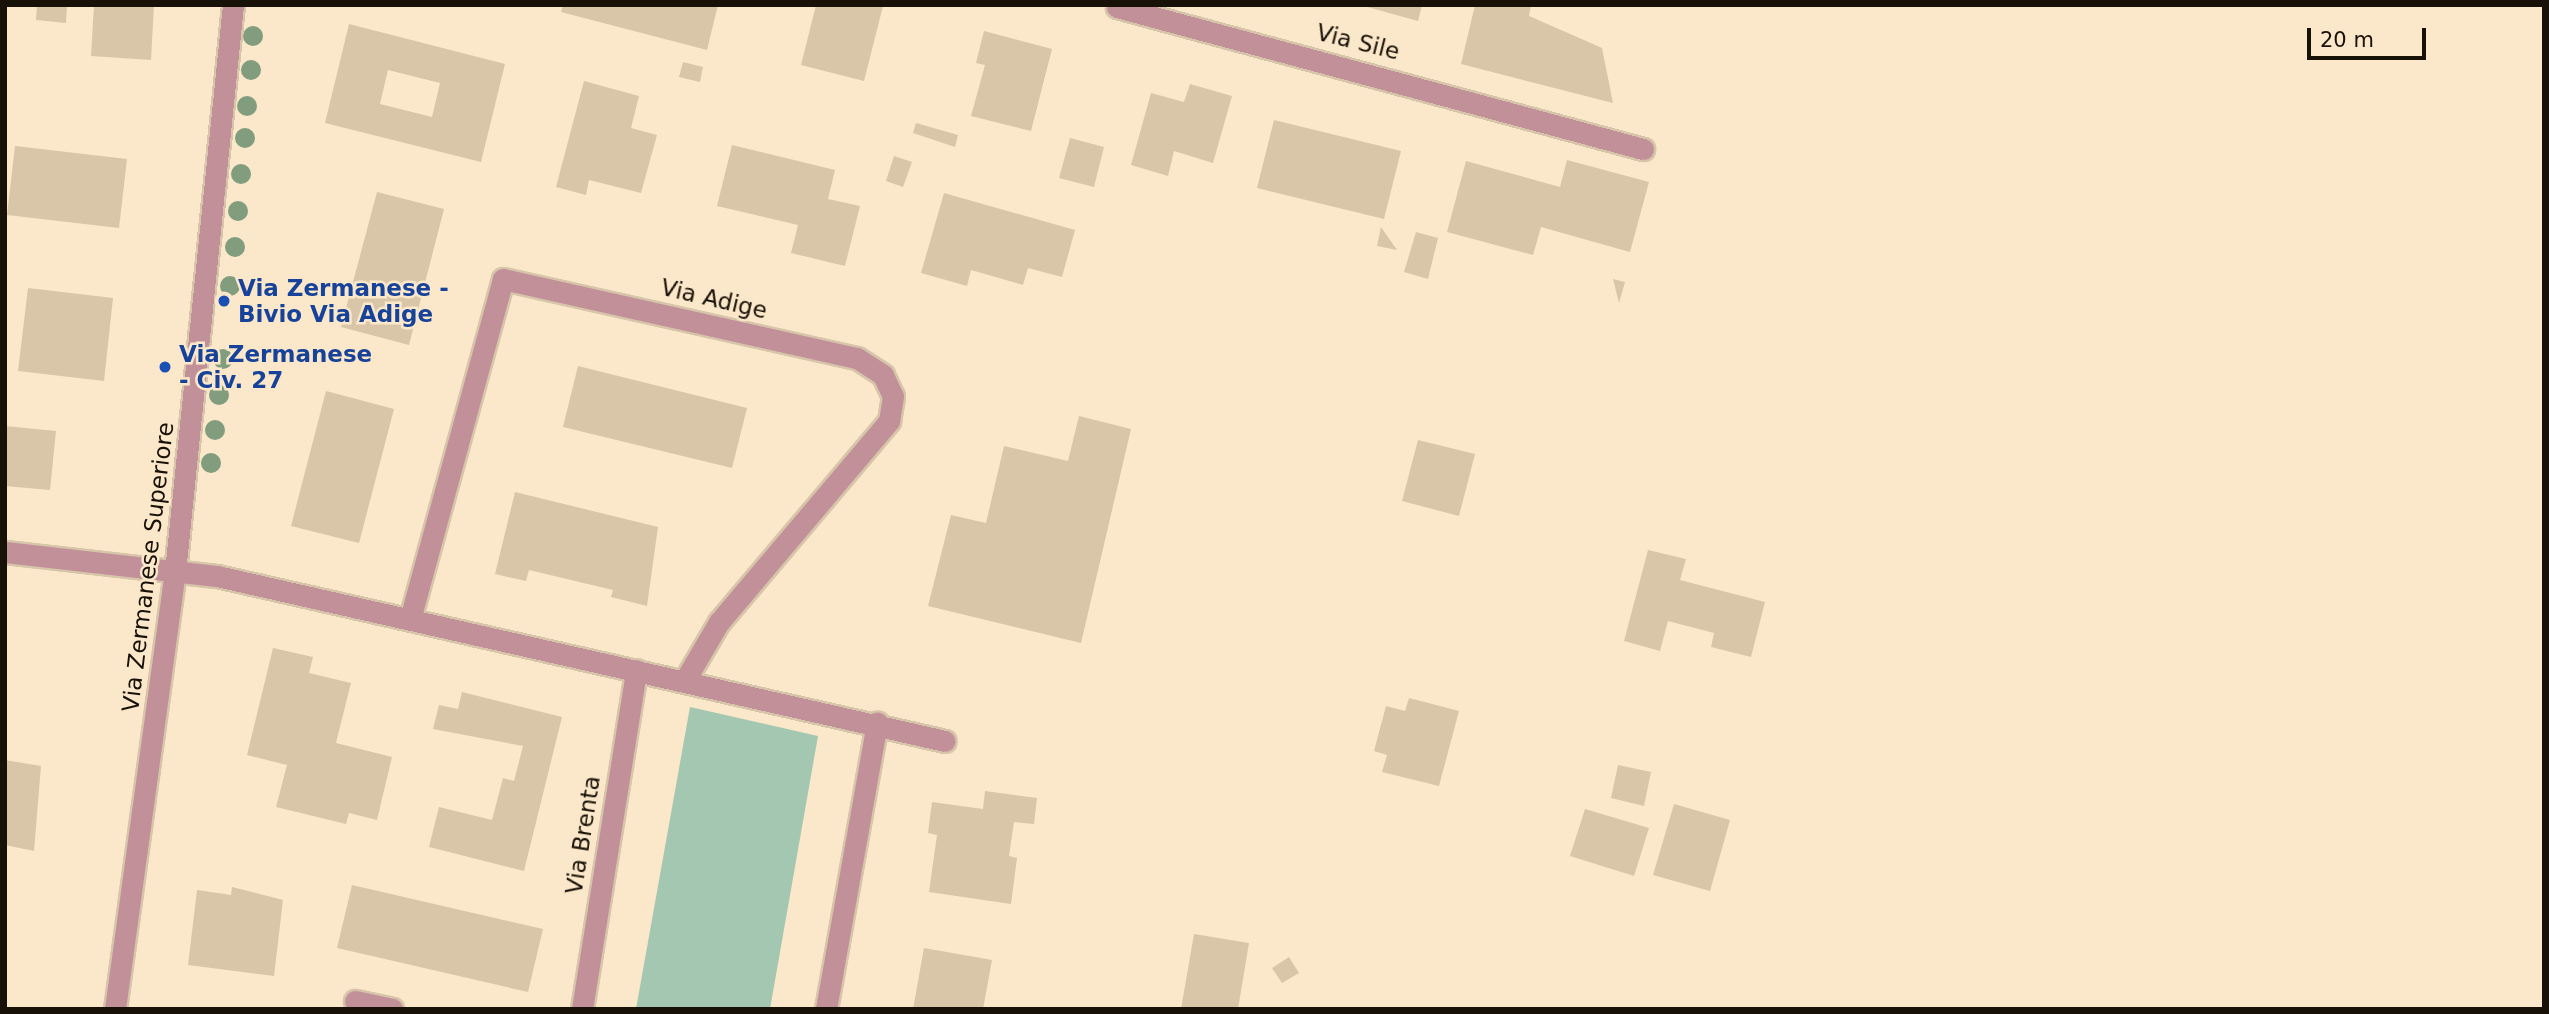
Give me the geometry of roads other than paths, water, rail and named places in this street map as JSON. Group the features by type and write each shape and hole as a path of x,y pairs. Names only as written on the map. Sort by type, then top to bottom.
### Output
{"street":[{"name":"Via Zermanese Superiore","path":"115,1009 175,572 233,5"},
{"name":"Via Sile","path":"1115,6 1423,85 1643,149"},
{"name":"Via Adige","path":"410,619 503,279 857,358 888,385 889,421 719,622 685,680"},
{"path":"5,552 175,572 410,619 877,723 945,741"},
{"name":"Via Brenta","path":"582,1009 636,670"},
{"path":"826,1009 877,723"},
{"path":"355,1001 392,1009"}],"place":[{"name":"Via Zermanese - Bivio Via Adige","path":"224,301"},
{"name":"Via Zermanese - Civ. 27","path":"165,367"}]}
